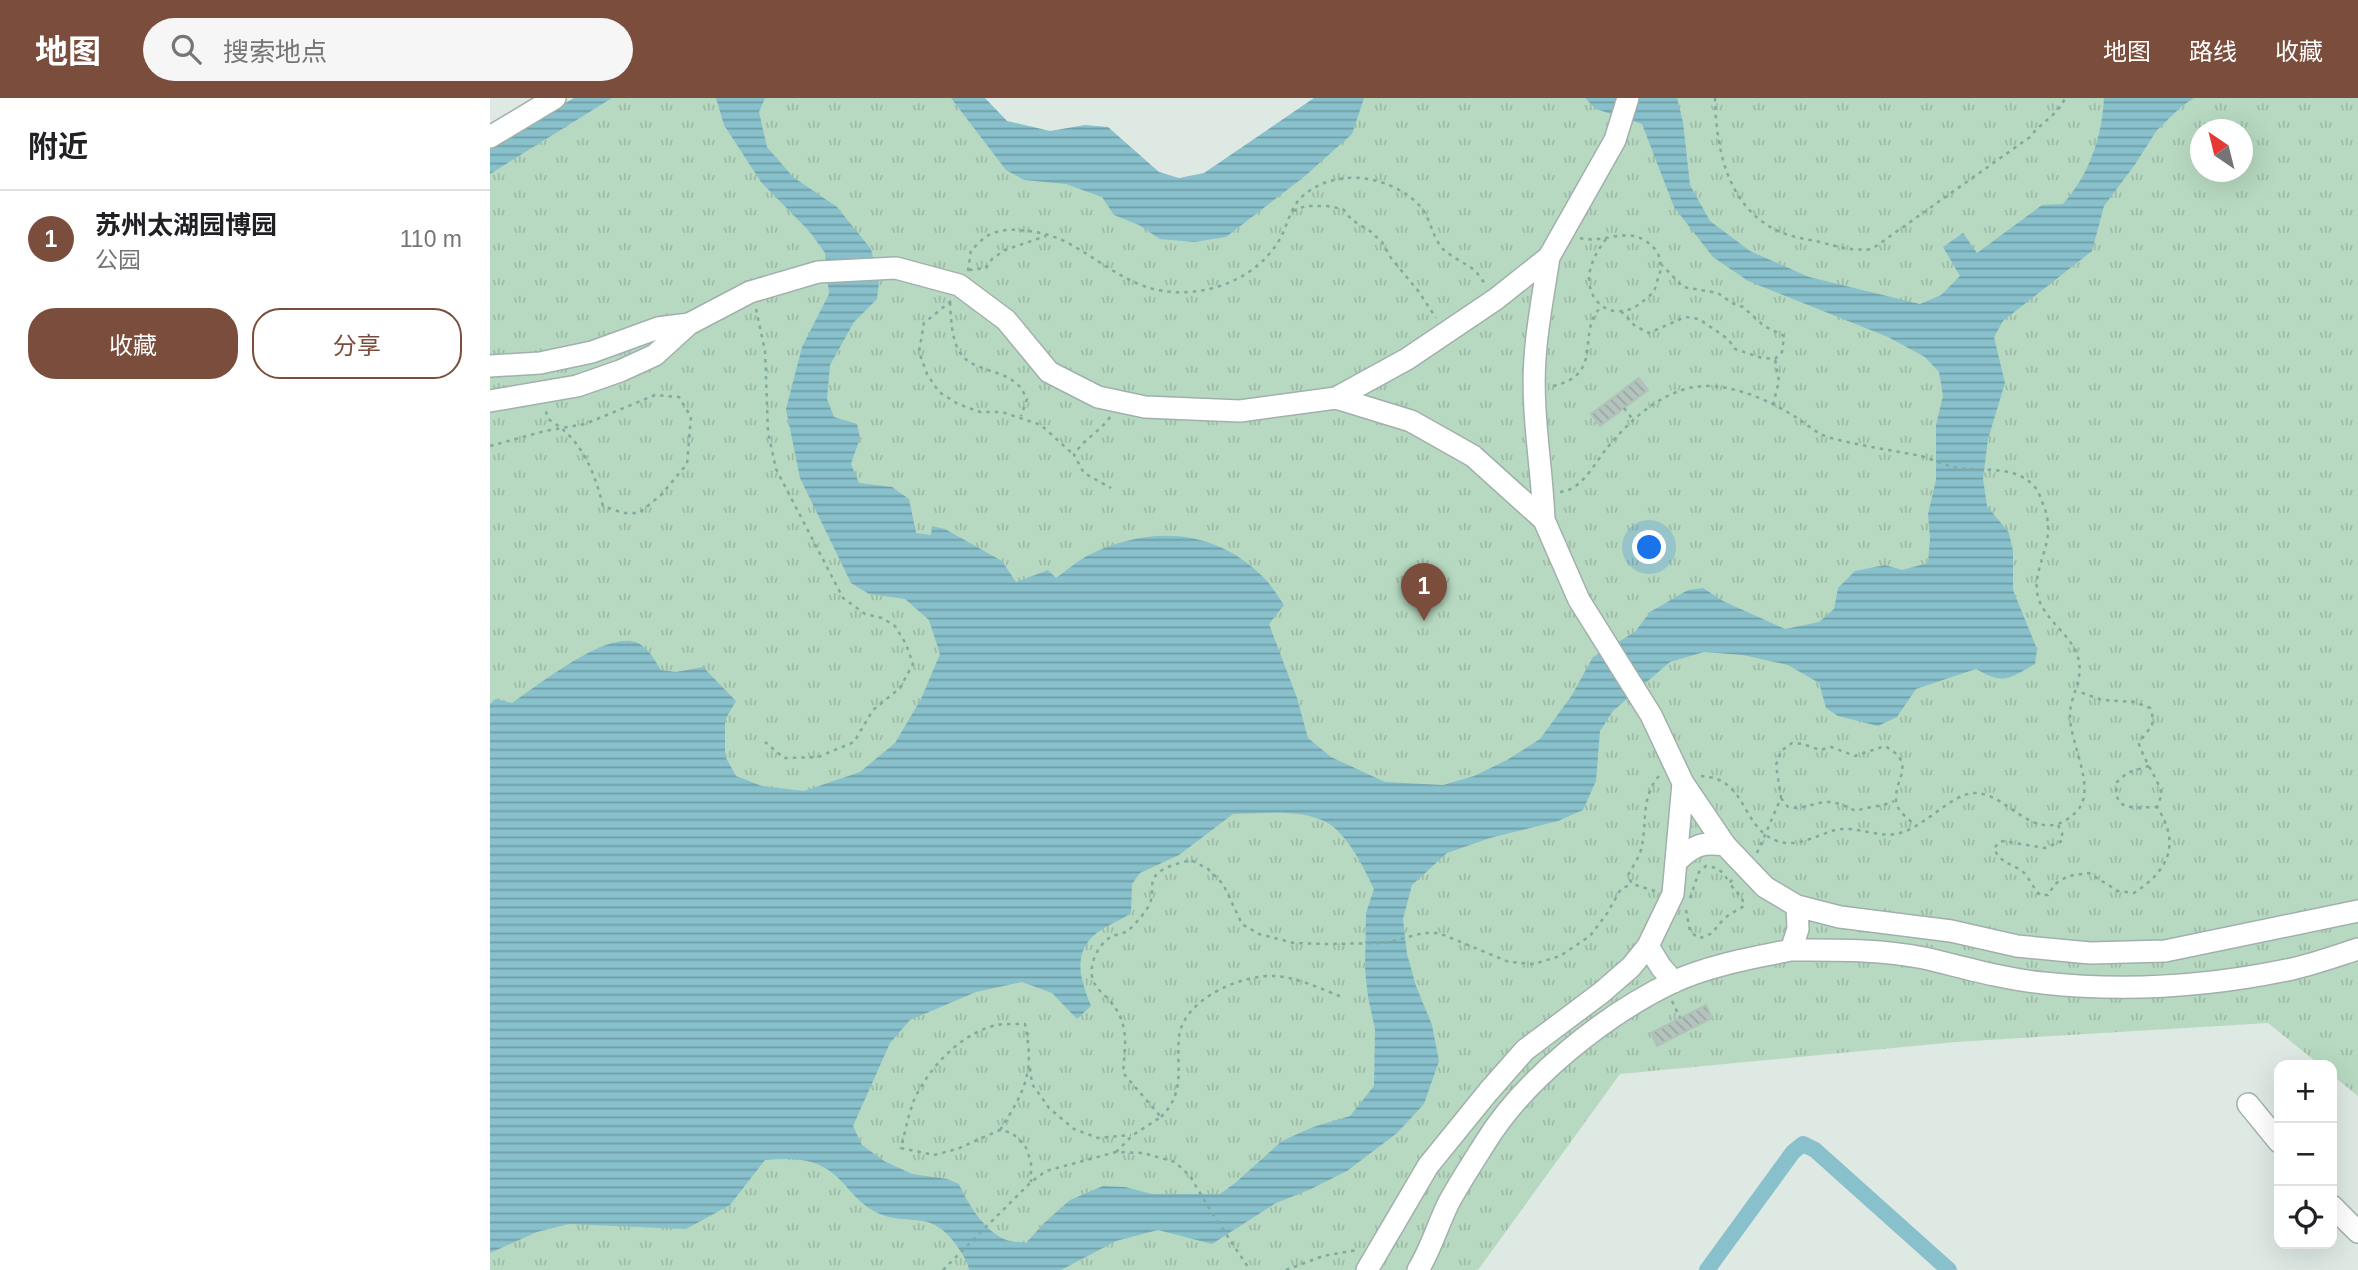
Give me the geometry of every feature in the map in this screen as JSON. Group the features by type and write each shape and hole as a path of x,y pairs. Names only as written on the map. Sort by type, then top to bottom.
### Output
{"street":[{"path":"490,137 555,98"},
{"path":"490,401 577,386 620,371 655,355 689,324 750,292 818,272 896,268 959,286 1006,320 1049,372 1098,397 1145,407 1240,411 1336,398 1407,359 1496,299 1549,257 1615,140 1628,98"},
{"path":"1549,257 1535,359 1535,412 1544,520 1579,600 1651,715 1681,780 1725,845 1765,887 1797,906 1840,917 1951,932 2017,946 2090,953 2165,951 2358,911"},
{"path":"490,366 540,363 579,355 658,328 689,324"},
{"path":"1336,398 1411,421 1473,456 1544,520"},
{"path":"1367,1270 1428,1166 1488,1092 1525,1051 1601,993 1631,967 1648,946 1673,894 1681,780"},
{"path":"1677,861 1690,849 1708,843 1725,845"},
{"path":"1791,950 1798,929 1797,906"},
{"path":"1648,946 1674,982"},
{"path":"1418,1270 1449,1203 1487,1139 1529,1087 1570,1049 1618,1014 1674,982 1722,966 1791,950 1881,951 2042,983 2124,986 2253,977 2295,968 2358,949"},
{"path":"2248,1104 2274,1136"},
{"path":"2337,1211 2358,1232"}],"path":[{"path":"1715,98 1716,134 1725,169 1736,193 1754,215 1778,231 1852,251 1872,250 2030,137 2039,125 2056,113 2065,98"},
{"path":"1021,417 1027,399 1019,385 1005,375 972,364 959,350 951,327 959,286 971,250 988,235 1008,229 1038,232 1063,241 1133,281 1156,290 1185,293 1238,279 1264,261 1280,240 1291,212 1302,196 1324,183 1349,178 1375,179 1395,188 1421,206 1442,247 1474,270 1496,299"},
{"path":"1291,212 1306,205 1343,209 1352,220 1382,242 1446,333"},
{"path":"1563,233 1585,240 1625,236 1642,238 1657,251 1662,265 1684,287 1718,293 1744,307 1750,316 1764,326 1784,336 1782,352 1775,359 1762,358 1735,349 1728,339 1699,319 1685,317 1649,333 1635,326 1621,311"},
{"path":"1049,236 1005,250 986,268 959,286 924,323 919,352 927,374 939,392 958,404 980,412 1002,412 1041,425 1074,455 1084,473 1111,488"},
{"path":"1606,239 1592,261 1589,277 1591,292 1601,307 1617,312 1637,307 1654,292 1662,265"},
{"path":"750,292 765,351 768,432 776,469 843,598 865,614 882,618 895,626 913,664 900,688 873,710 854,742 818,757 784,758 765,742"},
{"path":"1535,386 1556,386 1573,377 1584,366 1594,314 1601,307"},
{"path":"1773,405 1780,382 1775,359"},
{"path":"1543,493 1569,491 1582,481 1633,420 1677,391 1703,386 1728,388 1773,405 1794,415 1825,437 1922,456 1954,467 2007,471 2036,487 2045,507 2049,524 2048,544 2036,580 2039,600 2051,622 2076,652 2079,668 2077,691 2070,709 2071,729 2086,793 2082,806 2069,819 2057,824 2036,823 1991,797 1975,793 1958,797 1916,826 1899,833 1876,834 1853,828 1835,830 1815,839 1779,842 1765,833 1748,815 1724,780 1713,777 1681,780 1658,776 1650,788 1644,809 1642,847 1628,875 1632,884 1650,891 1673,894"},
{"path":"490,446 563,428 585,424 655,395 679,397 691,417 687,464 661,495 639,513 623,513 603,506 583,450 563,428 548,419 541,394"},
{"path":"1074,455 1081,443 1109,419 1117,401"},
{"path":"1625,408 1633,420"},
{"path":"2057,824 2062,833 2062,841 2045,848 2003,841 1994,849 1998,859 2024,872 2040,895 2048,895 2055,884 2068,876 2089,873 2118,891 2134,893 2150,883 2162,869 2171,848 2168,830 2157,807 2162,794 2139,744 2151,729 2154,719 2150,708 2135,702 2102,700 2077,691"},
{"path":"1896,801 1856,811 1842,804 1826,802 1801,809 1788,807 1781,798 1776,765 1781,751 1792,743 1820,750 1831,747 1855,756 1885,746 1893,751 1901,762 1902,774 1896,801 1900,810 1916,826"},
{"path":"2149,766 2127,772 2117,782 2115,794 2119,802 2128,808 2157,807"},
{"path":"1729,883 1758,851 1781,798"},
{"path":"1161,1117 1123,1073 1126,1030 1115,1007 1098,990 1092,977 1092,962 1110,938 1128,932 1141,916 1151,901 1152,882 1157,874 1168,867 1191,860 1208,869 1223,884 1242,924 1259,934 1280,940 1294,943 1386,943 1423,933 1439,933 1510,962 1534,964 1560,956 1590,936 1621,889 1632,884"},
{"path":"1706,866 1714,867 1725,874 1729,883 1742,898 1744,906 1724,919 1717,931 1708,937 1698,938 1690,931 1686,909 1699,872 1706,866"},
{"path":"1116,1152 1133,1135 1161,1117 1171,1107 1178,1090 1179,1035 1188,1013 1200,1000 1247,980 1275,975 1342,997"},
{"path":"1030,1065 1023,1091 1000,1130 957,1150 934,1155 901,1148 913,1101 926,1078 943,1057 967,1039 1002,1024 1025,1024 1029,1045 1032,1084 1049,1108 1074,1129 1098,1138 1133,1135"},
{"path":"1000,1130 1012,1133 1025,1145 1031,1162 1031,1182"},
{"path":"943,1270 1031,1182 1046,1171 1116,1152 1143,1153 1175,1162 1190,1176 1250,1270"},
{"path":"1286,1270 1323,1256 1352,1250 1379,1250"}],"green space":[{"path":"599,98 970,98 988,117 1207,219 1344,98 2358,98 2358,1096 2337,1079 2337,1060 2314,1060 2268,1023 1956,1042 1620,1074 1478,1270 490,1270 490,168"}],"water":[{"path":"574,98 612,98 490,174 490,146"},
{"path":"716,98 765,98 759,112 767,147 793,177 837,207 871,249 879,282 877,299 854,322 830,365 827,399 834,417 857,424 860,438 851,464 859,483 892,487 909,499 916,533 931,535 932,526 945,529 1002,561 1016,582 1048,570 1056,578 1087,556 1109,546 1155,536 1200,540 1221,548 1242,559 1261,575 1284,605 1269,624 1297,698 1308,738 1331,757 1385,782 1443,785 1474,776 1507,760 1540,739 1572,695 1593,657 1635,632 1650,612 1688,590 1703,588 1723,601 1785,629 1819,622 1834,609 1838,588 1855,571 1885,565 1902,570 1928,563 1928,514 1936,480 1936,425 1943,396 1939,372 1925,357 1888,337 1748,281 1713,257 1674,207 1642,124 1596,109 1585,98 1677,98 1683,122 1690,185 1710,221 1750,251 1809,277 1920,304 1941,295 1960,276 1943,247 1963,233 1977,253 2042,205 2063,204 2087,168 2097,141 2104,98 2194,98 2157,130 2104,206 2092,251 2003,321 1994,337 2005,383 1988,439 1983,479 1987,506 2009,533 2013,551 2013,590 2037,649 2035,664 2006,678 1993,677 1976,669 1916,689 1897,717 1878,726 1838,716 1826,708 1819,683 1788,665 1743,655 1704,652 1670,662 1613,711 1600,731 1596,781 1583,810 1558,821 1490,838 1447,853 1412,885 1403,919 1407,954 1416,986 1432,1025 1439,1061 1424,1104 1397,1133 1347,1171 1276,1203 1212,1244 1158,1230 1116,1241 1061,1270 969,1270 957,1246 937,1226 917,1220 884,1216 862,1203 828,1170 811,1162 793,1159 765,1160 730,1205 686,1229 569,1224 537,1232 490,1253 490,704 496,699 512,703 570,663 603,646 618,641 636,642 649,652 661,670 676,672 703,667 736,701 725,720 725,756 736,776 762,786 804,791 860,772 895,743 921,699 940,654 929,620 905,599 869,594 851,583 800,478 786,409 802,347 829,294 825,253 810,232 761,182 724,125","holes":["1292,813 1326,822 1348,842 1374,889 1366,913 1365,969 1375,1029 1374,1086 1350,1116 1313,1127 1282,1141 1220,1194 1152,1194 1125,1187 1103,1186 1070,1200 1026,1243 1006,1240 990,1230 972,1208 959,1184 947,1179 912,1174 884,1161 862,1145 853,1126 890,1043 910,1020 976,992 1022,982 1052,993 1077,1019 1091,1006 1082,980 1082,953 1096,933 1131,913 1132,884 1140,873 1179,855 1233,814"]},
{"path":"951,98 985,98 1007,121 1050,131 1085,125 1108,127 1159,172 1179,178 1204,173 1314,98 1364,98 1352,134 1305,176 1226,237 1194,242 1160,239 1139,225 1114,215 1102,197 1066,184 1024,180 1006,170"}],"building":[{"path":"1639,378 1648,390 1600,426 1591,414"},
{"path":"1706,1005 1712,1018 1657,1046 1651,1033"}],"waterway":[{"path":"1707,1270 1793,1152 1803,1144 1815,1150 1949,1270"}],"place":[{"name":"苏州太湖园博园","path":"1424,621"}]}
